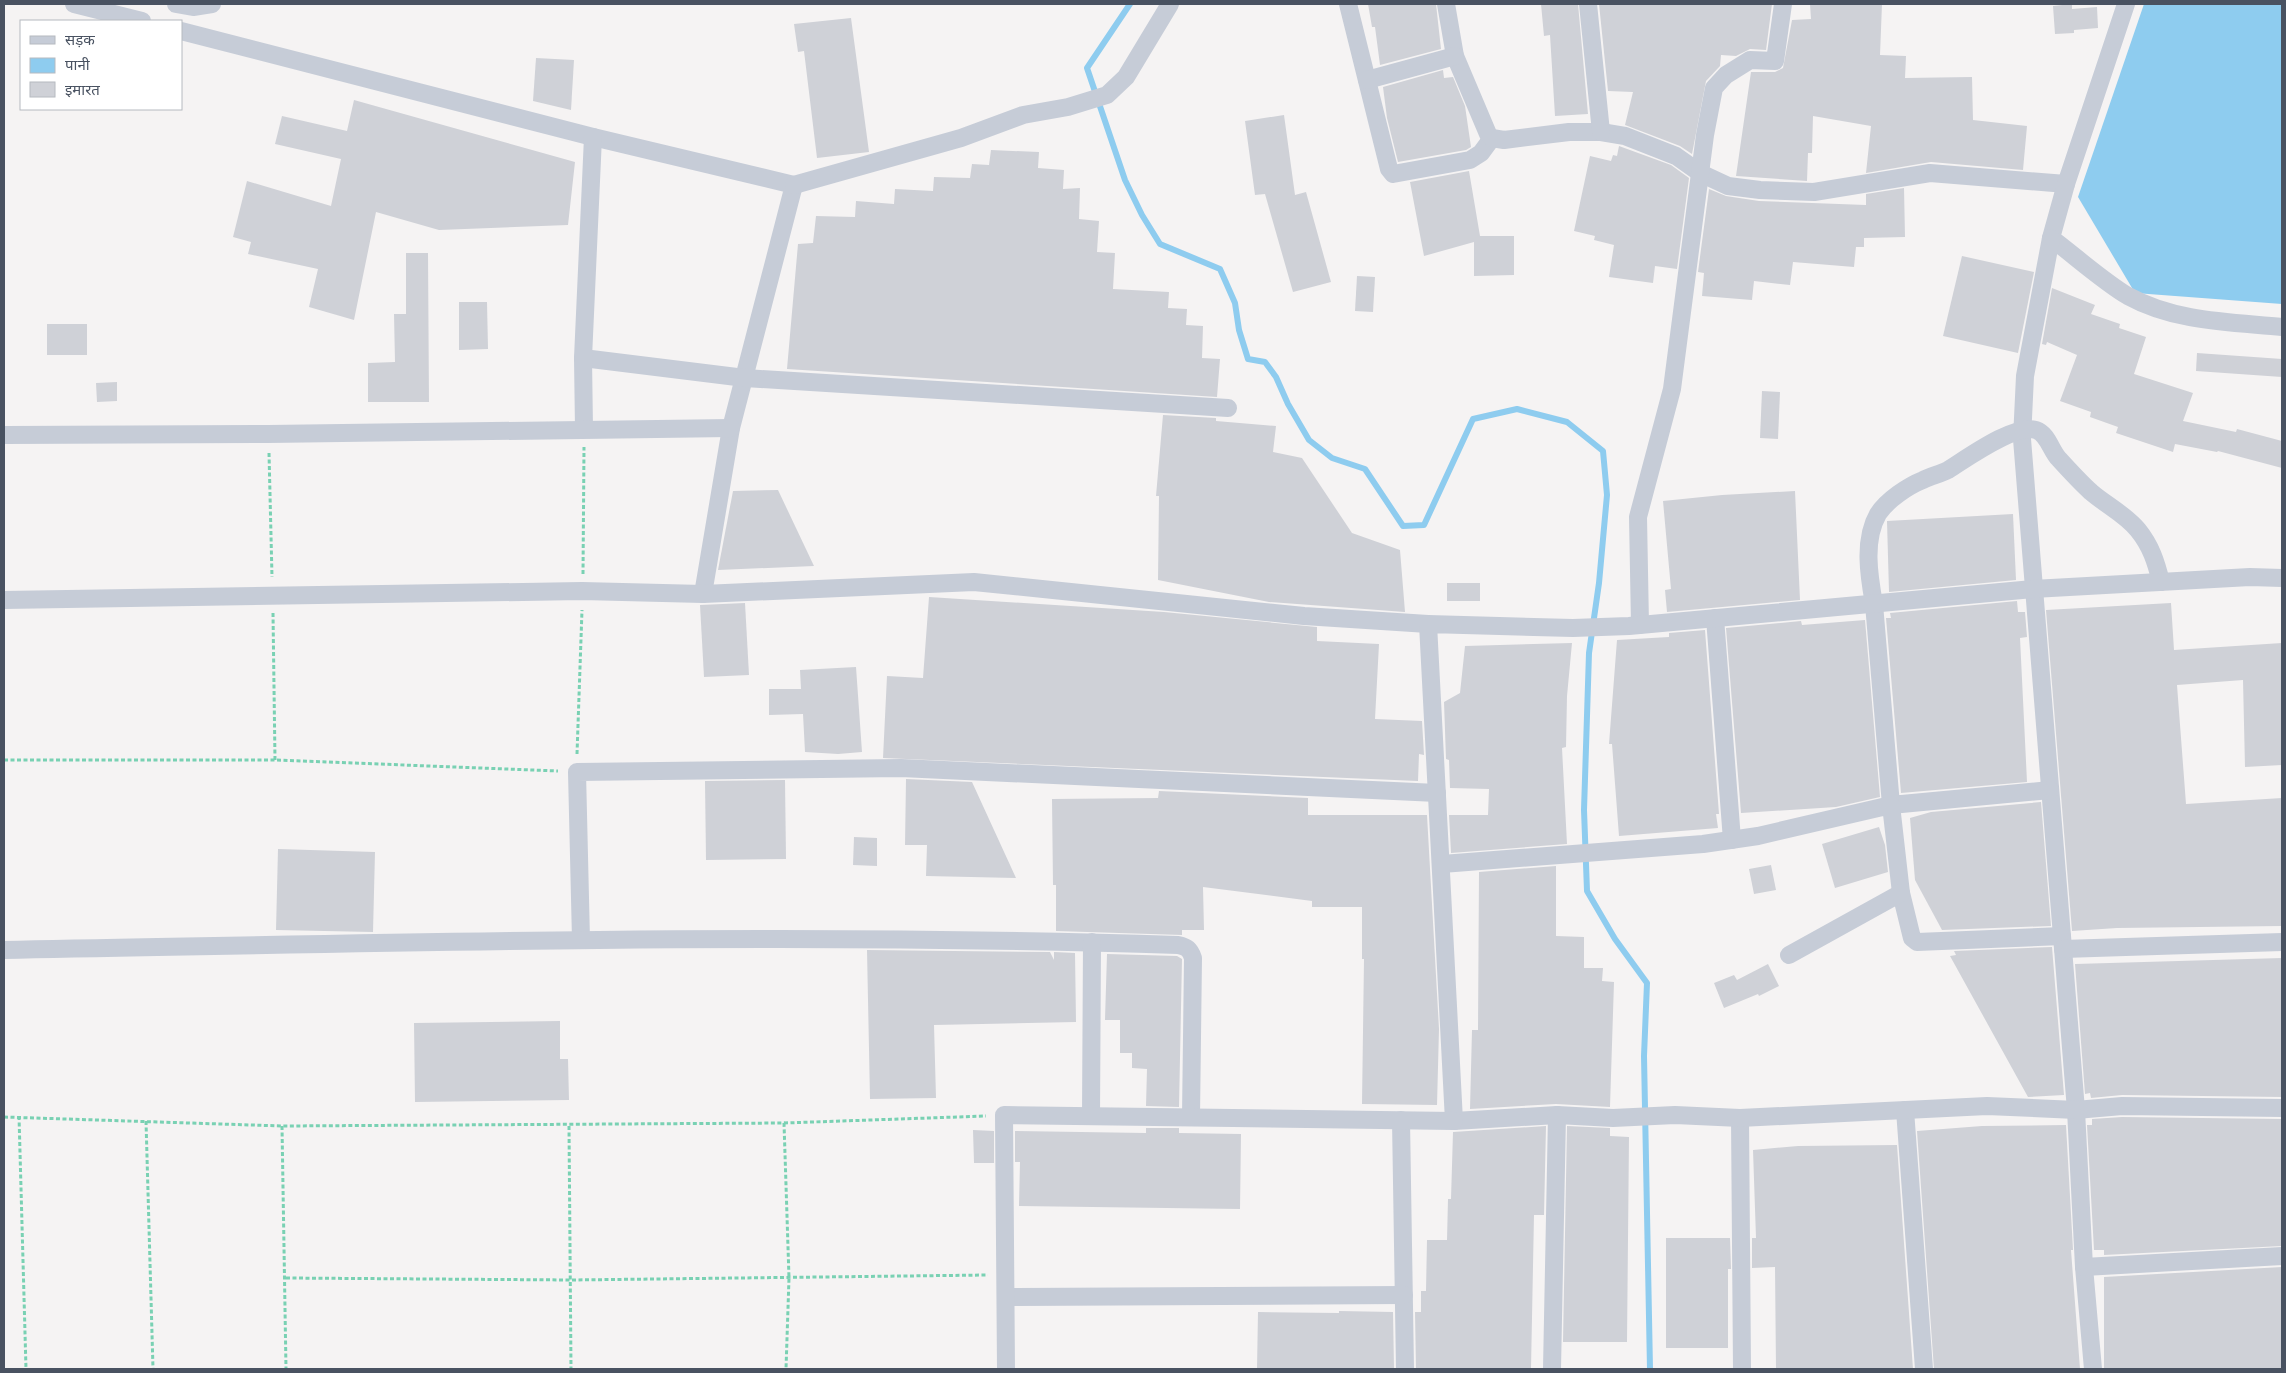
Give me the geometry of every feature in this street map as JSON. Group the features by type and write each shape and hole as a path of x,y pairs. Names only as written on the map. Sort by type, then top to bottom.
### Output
{"street":[{"path":"74,4 138,20"},
{"path":"176,4 193,7 212,4"},
{"path":"182,31 593,137 794,185 961,138 1023,115 1068,107 1107,95 1126,78 1170,4"},
{"path":"1348,4 1378,126 1393,174 1470,160 1481,153 1492,138"},
{"path":"1446,4 1455,56 1488,134 1492,138 1504,140 1569,132 1601,132 1625,136 1676,156 1700,173 1728,186 1789,192 1814,192 1930,173 2066,184"},
{"path":"1588,4 1601,132"},
{"path":"1635,626 1638,517 1672,388 1700,173 1714,88 1726,75 1750,60 1775,61 1783,4"},
{"path":"2093,1369 2084,1266 2076,1110 2033,589 2022,430 2025,376 2051,238 2066,184 2126,4"},
{"path":"1367,80 1455,56"},
{"path":"584,429 582,358 593,137"},
{"path":"703,594 731,428 794,185"},
{"path":"2051,238 2129,296 2172,313 2203,320 2282,327"},
{"path":"582,358 745,378 1228,408"},
{"path":"4,434 268,434 731,428"},
{"path":"2161,582 2151,548 2138,529 2092,492 2058,458 2044,435 2036,430 2022,430 1993,442 1946,472 1921,481 1898,495 1879,513 1870,532 1870,583 1874,604 1891,805 1901,893 1912,938 1917,942 2282,942"},
{"path":"4,600 582,591 703,594 974,582 1304,616 1428,624 1573,628 1635,626 2033,589 2282,578"},
{"path":"1715,618 1732,840"},
{"path":"1428,624 1454,1121"},
{"path":"581,940 576,772 901,768 1437,793"},
{"path":"1442,864 1606,853 1732,840 1758,836 1891,805 2050,790"},
{"path":"1789,955 1901,893"},
{"path":"4,950 581,940 1013,939 1186,946 1193,958 1191,1117"},
{"path":"1091,1116 1092,942"},
{"path":"1006,1369 1004,1115 1454,1121 1557,1115 1613,1118 1675,1115 1740,1118 1986,1106 2076,1110 2122,1106 2282,1108"},
{"path":"1905,1110 1924,1369"},
{"path":"1552,1369 1557,1115"},
{"path":"1740,1118 1742,1369"},
{"path":"1401,1120 1405,1369"},
{"path":"2084,1266 2282,1256"},
{"path":"1006,1297 1404,1295"}],"path":[{"path":"4,760 275,760 576,772 582,591 584,429"},
{"path":"4,1117 282,1126 569,1126 784,1123 1004,1115"},
{"path":"19,1116 26,1369"},
{"path":"146,1121 153,1369"},
{"path":"784,1123 788,1278 786,1369"},
{"path":"282,1126 286,1369"},
{"path":"569,1126 571,1369"},
{"path":"286,1278 570,1280 1006,1275"}],"water":[{"path":"2144,4 2282,4 2282,304 2135,293 2078,197"}],"building":[{"path":"1368,4 1436,4 1441,49 1380,65 1375,27 1372,27"},
{"path":"1541,4 1578,4 1588,114 1555,116 1550,35 1544,36"},
{"path":"1599,4 1772,4 1766,50 1750,49 1736,56 1721,55 1720,66 1706,81 1692,154 1680,146 1625,125 1633,92 1608,91"},
{"path":"1810,4 1882,4 1880,55 1906,56 1905,78 1972,77 1973,120 2027,126 2023,170 1931,162 1866,173 1871,126 1813,116 1812,153 1808,153 1807,181 1736,176 1751,72 1775,72 1783,68 1792,20 1811,19"},
{"path":"2072,4 2072,9 2097,7 2098,28 2074,30 2074,33 2055,34 2053,6"},
{"path":"851,18 869,152 817,158 804,51 798,52 794,24"},
{"path":"536,58 574,60 571,110 533,101"},
{"path":"1443,70 1444,78 1453,77 1465,106 1471,147 1466,150 1398,162 1387,118 1383,87"},
{"path":"354,100 575,162 568,225 439,230 376,212 354,320 309,307 318,269 248,254 251,242 233,237 247,181 331,206 341,159 275,144 282,116 347,131"},
{"path":"1284,115 1295,195 1306,192 1331,282 1293,292 1265,194 1255,195 1245,121"},
{"path":"1619,146 1671,165 1689,178 1677,269 1655,266 1653,283 1609,277 1614,245 1594,240 1595,236 1574,231 1590,156 1611,161 1613,155 1617,156"},
{"path":"991,150 1039,152 1038,168 1064,170 1063,189 1080,188 1079,219 1099,221 1097,252 1115,253 1113,289 1169,292 1168,308 1187,309 1186,325 1203,326 1202,358 1220,359 1217,397 787,369 798,244 813,243 816,216 855,217 856,201 894,204 895,189 933,191 934,177 970,178 972,164 989,165"},
{"path":"1469,171 1480,236 1514,236 1514,275 1474,276 1474,242 1424,256 1410,182"},
{"path":"1904,188 1905,237 1864,238 1864,247 1856,247 1854,267 1793,262 1790,285 1754,281 1752,300 1702,296 1704,273 1698,272 1709,189 1726,196 1759,201 1866,205 1866,194"},
{"path":"406,253 428,253 429,402 368,402 368,363 395,362 394,314 406,314"},
{"path":"1962,256 2034,272 2018,353 1943,336"},
{"path":"1357,276 1375,277 1373,312 1355,311"},
{"path":"2052,288 2095,305 2091,314 2120,324 2119,328 2146,337 2134,374 2193,393 2183,421 2236,432 2237,429 2282,441 2282,468 2218,451 2175,444 2173,452 2116,433 2118,427 2090,417 2091,412 2060,401 2077,355 2047,342 2046,345 2042,344"},
{"path":"459,302 487,302 488,349 459,350"},
{"path":"47,324 87,324 87,355 47,355"},
{"path":"2197,353 2282,359 2282,377 2196,371"},
{"path":"117,382 117,401 97,402 96,383"},
{"path":"1762,391 1780,392 1778,439 1760,438"},
{"path":"1163,415 1216,418 1216,421 1276,426 1273,452 1302,458 1352,533 1400,550 1405,612 1269,602 1158,580 1159,496 1156,496"},
{"path":"778,490 814,566 718,570 733,491"},
{"path":"1795,491 1800,600 1667,612 1665,590 1671,589 1663,501 1722,495"},
{"path":"2013,514 2016,580 1889,592 1887,521"},
{"path":"1447,583 1480,583 1480,601 1447,601"},
{"path":"929,597 1164,612 1317,627 1317,641 1379,644 1375,719 1422,721 1424,755 1419,754 1418,781 883,758 887,676 923,678"},
{"path":"2017,601 2018,612 2025,612 2027,637 2020,638 2027,782 1901,793 1886,618 1891,618 1890,613"},
{"path":"745,603 749,675 704,677 700,605"},
{"path":"2171,603 2174,650 2282,643 2282,765 2245,767 2243,680 2177,685 2186,804 2282,798 2282,926 2117,928 2072,931 2046,610"},
{"path":"1865,620 1880,797 1836,807 1741,813 1726,628 1801,621 1802,625"},
{"path":"1705,630 1719,814 1716,814 1718,828 1619,836 1612,744 1609,744 1617,640 1669,637 1669,633"},
{"path":"1572,643 1567,696 1566,747 1562,748 1567,844 1451,853 1449,815 1488,815 1489,789 1450,788 1449,760 1446,759 1444,702 1460,693 1465,646"},
{"path":"856,667 862,752 838,754 805,752 803,714 769,715 769,689 801,689 800,670"},
{"path":"906,779 972,782 1016,878 926,876 927,845 905,845"},
{"path":"785,780 786,859 706,860 705,781"},
{"path":"1159,791 1308,798 1308,815 1427,815 1439,1029 1437,1105 1362,1104 1364,959 1362,959 1362,907 1312,907 1312,901 1203,887 1204,930 1182,930 1182,935 1056,931 1056,885 1053,885 1052,799 1158,798"},
{"path":"2041,802 2051,926 1942,930 1915,880 1910,818 1931,812"},
{"path":"1879,827 1885,845 1888,872 1835,888 1822,844"},
{"path":"854,837 877,838 877,866 853,865"},
{"path":"278,849 375,852 373,932 276,930"},
{"path":"1771,865 1776,890 1754,894 1749,869"},
{"path":"1556,866 1556,936 1584,937 1584,968 1603,968 1602,981 1614,982 1610,1107 1556,1104 1470,1109 1472,1030 1478,1030 1479,872"},
{"path":"2052,947 2064,1095 2028,1097 1950,956 1956,955 1954,951"},
{"path":"867,950 1050,952 1054,960 1054,952 1075,953 1076,1022 934,1025 936,1098 870,1099"},
{"path":"1107,954 1177,956 1182,959 1179,1107 1146,1106 1147,1069 1132,1068 1132,1053 1120,1053 1120,1020 1105,1020"},
{"path":"2282,958 2282,1097 2122,1095 2091,1098 2090,1093 2085,1094 2075,964"},
{"path":"1768,964 1779,986 1759,996 1758,994 1724,1008 1714,983 1734,975 1737,980"},
{"path":"560,1021 560,1059 568,1059 569,1100 415,1102 414,1023"},
{"path":"2122,1117 2282,1119 2282,1246 2104,1255 2104,1250 2094,1250 2087,1125 2092,1125 2092,1119"},
{"path":"2066,1125 2073,1250 2071,1250 2080,1369 1934,1369 1917,1131 1982,1126"},
{"path":"1546,1126 1544,1215 1534,1215 1531,1369 1416,1369 1415,1312 1421,1312 1421,1291 1426,1291 1427,1240 1447,1240 1448,1199 1451,1199 1453,1132"},
{"path":"1567,1126 1610,1128 1610,1136 1629,1137 1627,1342 1563,1342"},
{"path":"1146,1128 1179,1128 1179,1133 1241,1134 1240,1209 1019,1206 1020,1162 1015,1162 1015,1131 1146,1133"},
{"path":"973,1130 994,1131 994,1163 974,1163"},
{"path":"1897,1145 1913,1369 1776,1369 1775,1267 1752,1268 1752,1238 1756,1238 1753,1150 1798,1146"},
{"path":"1666,1238 1730,1238 1731,1269 1728,1269 1728,1348 1666,1348"},
{"path":"2282,1267 2282,1369 2104,1369 2104,1277"},
{"path":"1339,1311 1393,1312 1394,1369 1257,1369 1258,1312 1339,1313"}],"waterway":[{"path":"1130,4 1087,68 1125,180 1142,215 1160,244 1220,269 1235,303 1239,330 1248,359 1265,362 1276,377 1288,404 1309,440 1332,458 1365,469 1403,526 1424,525 1473,419 1517,409 1567,422 1603,451 1607,495 1599,583 1589,653 1584,810 1587,891 1615,939 1647,983 1644,1056 1650,1369"}]}
